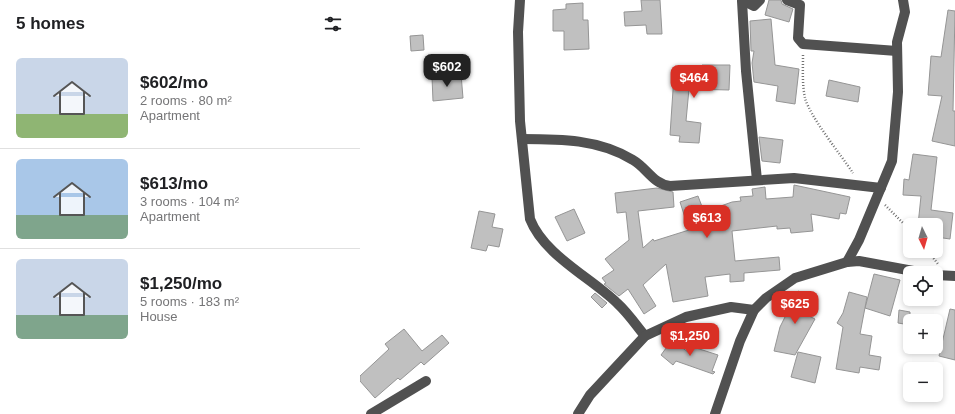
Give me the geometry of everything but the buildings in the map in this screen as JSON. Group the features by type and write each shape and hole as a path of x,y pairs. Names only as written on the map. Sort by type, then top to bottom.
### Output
{"street":[{"path":"520,0 518,32 522,140 528,212 534,229 550,248 618,303 645,336"},
{"path":"757,180 746,71 742,0 754,6 760,0"},
{"path":"787,0 800,5 798,38 803,44 897,51"},
{"path":"847,262 859,240 892,161 895,142 898,92 897,38 905,12 903,0"},
{"path":"522,140 551,139 597,144 635,161 654,179 667,186 794,178 862,186 879,193"},
{"path":"715,414 740,341 754,310 766,298 795,278 847,262 859,261 903,269"},
{"path":"943,275 955,276"},
{"path":"578,414 590,395 645,336 686,317 731,307 754,310"},
{"path":"371,414 426,381"}],"path":[{"path":"803,44 806,101 824,132 862,186"},
{"path":"879,193 903,222"}]}
